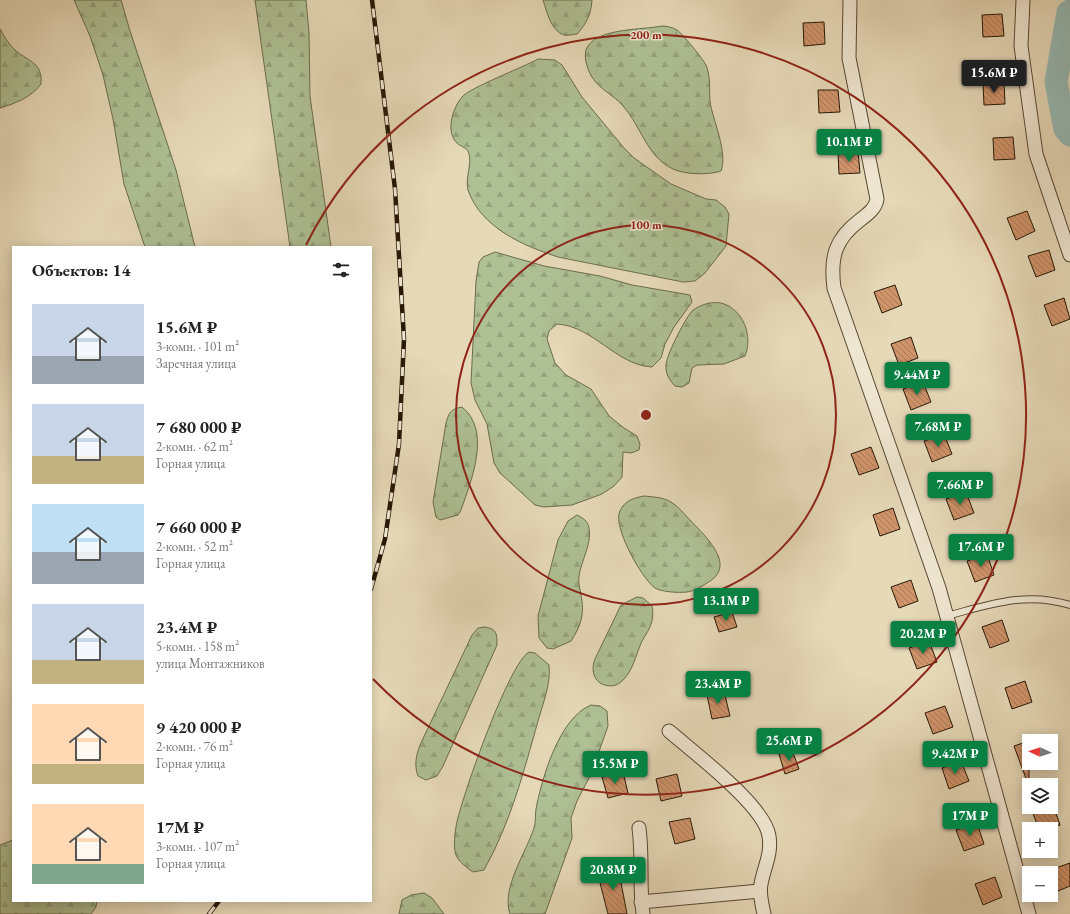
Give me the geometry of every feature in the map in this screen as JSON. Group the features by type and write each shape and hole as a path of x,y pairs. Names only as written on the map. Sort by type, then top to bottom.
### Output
{"street":[{"path":"850,0 849,58 877,199 875,207 851,227 838,243 833,263 834,288 939,588 1029,914"},
{"path":"1023,0 1021,46 1036,154 1070,255"},
{"path":"669,731 741,794 760,814 769,835 770,847 769,859 763,874 760,892 764,914"},
{"path":"639,828 641,845 642,908 760,892"}],"lane":[{"path":"946,616 1010,600 1052,599 1070,605"}],"green space":[{"path":"74,0 121,0 176,170 195,246 145,246 124,184 113,119 103,75 90,36"},
{"path":"255,0 306,0 309,33 310,96 331,246 290,246"},
{"path":"543,0 592,0 591,10 588,18 577,34 564,35 556,30 553,25"},
{"path":"662,26 671,27 680,32 706,65 709,79 710,102 723,155 721,171 704,174 691,173 678,171 664,164 650,149 623,106 595,81 588,70 585,53 588,46 594,40 611,33"},
{"path":"0,29 14,49 33,62 36,66 41,76 41,84 28,96 0,108"},
{"path":"538,59 555,60 562,65 582,97 634,158 671,184 706,199 716,200 725,207 729,214 726,246 705,273 695,281 683,282 558,257 545,253 505,234 483,215 474,203 467,185 470,158 466,149 458,144 452,134 451,121 455,108 462,97 475,88"},
{"path":"495,252 544,266 600,276 632,285 690,295 692,302 674,327 665,344 661,358 652,367 639,365 627,360 582,331 570,326 557,324 549,331 547,339 555,363 566,375 591,389 609,416 637,436 640,444 639,450 631,453 623,452 622,477 614,486 602,494 572,505 544,507 535,505 500,473 494,463 487,424 475,400 471,383 476,281 479,262 483,257"},
{"path":"709,303 719,303 729,306 741,317 745,325 748,341 745,356 724,364 697,365 692,368 689,383 682,387 675,386 669,379 666,370 667,359 681,329 692,311"},
{"path":"462,407 471,417 476,429 478,442 474,471 458,515 440,520 436,517 433,502 446,423 451,412"},
{"path":"644,496 668,500 679,508 704,535 711,543 720,560 720,568 716,576 700,587 687,592 661,590 655,588 649,582 642,574 629,551 620,528 619,518 620,511 624,504 633,499"},
{"path":"577,515 586,522 590,534 579,576 583,608 580,625 571,641 553,649 547,648 539,638 538,616 558,540 568,521"},
{"path":"637,597 643,598 652,606 653,617 650,627 625,678 618,684 606,686 600,683 594,675 593,668 595,659 621,605"},
{"path":"485,627 492,629 496,633 497,645 443,766 437,776 426,780 418,776 416,768 420,745 472,635 478,628"},
{"path":"529,652 535,653 549,665 549,679 546,693 522,778 509,816 484,870 473,872 457,858 455,852 454,843 457,822 477,759 499,703 520,661"},
{"path":"591,705 600,706 607,711 608,726 591,774 577,801 571,818 572,838 545,914 510,914 508,904 509,893 516,871 534,828 539,796 554,750 561,735 570,722 580,712"},
{"path":"12,840 12,902 97,902 96,907 91,914 0,914 0,845"},
{"path":"424,893 432,898 444,914 399,914 402,900 411,895"}],"building":[{"path":"1002,14 1004,36 983,37 982,15"},
{"path":"824,22 825,44 804,46 803,23"},
{"path":"1004,82 1005,104 984,105 983,83"},
{"path":"818,90 838,90 840,112 819,113"},
{"path":"1013,137 1015,159 994,160 993,138"},
{"path":"858,151 860,173 839,174 838,152"},
{"path":"1027,211 1035,231 1016,240 1007,218"},
{"path":"1049,250 1055,270 1036,277 1028,256"},
{"path":"895,285 902,305 882,313 874,292"},
{"path":"1064,298 1070,319 1052,326 1044,305"},
{"path":"911,337 918,358 899,365 891,344"},
{"path":"923,382 931,402 911,410 903,389"},
{"path":"944,434 952,454 932,462 924,441"},
{"path":"871,447 879,468 859,475 851,454"},
{"path":"966,492 974,513 954,520 946,499"},
{"path":"893,508 900,529 880,536 873,515"},
{"path":"987,554 994,575 975,582 967,561"},
{"path":"911,580 918,601 899,608 891,587"},
{"path":"732,612 737,627 719,632 714,617"},
{"path":"1002,620 1009,641 990,648 982,627"},
{"path":"929,641 937,662 917,669 909,648"},
{"path":"1025,681 1032,702 1012,709 1005,688"},
{"path":"724,691 730,716 712,719 707,695"},
{"path":"945,706 953,727 933,734 925,713"},
{"path":"1022,743 1022,768 1014,746"},
{"path":"792,750 799,769 785,774 779,754"},
{"path":"961,761 969,781 949,789 942,768"},
{"path":"1023,770 1029,770 1029,778 1026,778"},
{"path":"623,772 628,793 608,798 602,777"},
{"path":"677,774 682,796 661,801 656,779"},
{"path":"1033,814 1056,814 1060,825 1058,826 1058,822 1036,822"},
{"path":"690,818 695,839 675,844 669,822"},
{"path":"977,823 984,844 964,851 956,830"},
{"path":"1070,863 1070,886 1058,891 1058,867"},
{"path":"618,867 627,914 608,914 597,871"},
{"path":"995,877 1002,897 983,905 975,884"}],"waterway":[{"path":"1070,11 1068,12 1056,82 1065,129 1070,135"}],"railway":[{"path":"372,0 395,189 404,339 399,444 385,539 372,585"},
{"path":"209,914 218,902"}]}
